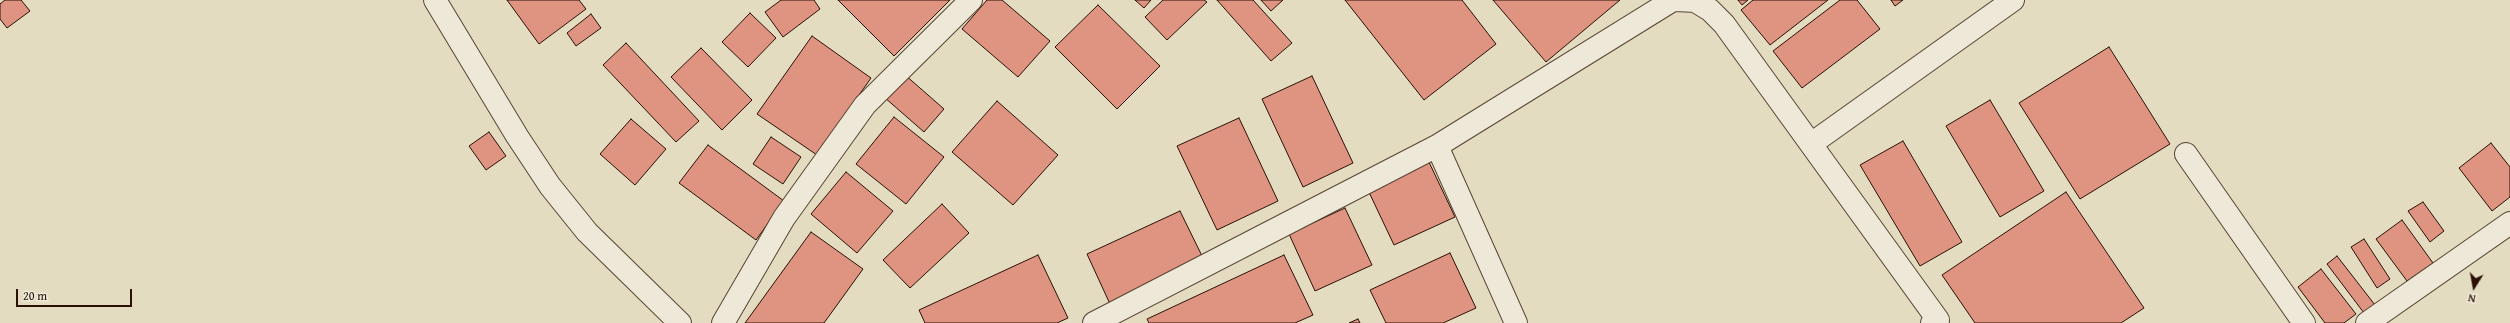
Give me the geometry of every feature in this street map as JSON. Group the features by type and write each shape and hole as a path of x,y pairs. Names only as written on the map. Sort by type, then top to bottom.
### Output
{"street":[{"path":"435,0 517,136 550,186 587,232 680,323"},
{"path":"723,323 784,218 865,105 971,0"},
{"path":"1094,323 1437,146 1673,0"},
{"path":"1676,0 1695,1 1710,10 1724,24 1811,144 1936,322"},
{"path":"1811,144 2013,0"},
{"path":"1437,146 1516,323"},
{"path":"2186,154 2304,323"},
{"path":"2367,323 2510,223"}],"building":[{"path":"5,0 21,0 30,11 7,28 0,19 0,4"},
{"path":"507,0 579,0 586,9 539,44"},
{"path":"781,0 814,0 820,9 783,37 765,12"},
{"path":"838,0 950,0 894,56"},
{"path":"987,0 1002,0 1050,41 1018,77 962,29"},
{"path":"1135,0 1151,0 1144,8"},
{"path":"1163,0 1204,0 1207,2 1167,40 1145,17"},
{"path":"1217,0 1253,0 1292,43 1271,61"},
{"path":"1261,0 1283,0 1271,11"},
{"path":"1345,0 1462,0 1496,44 1424,100"},
{"path":"1493,0 1620,0 1546,62"},
{"path":"1738,0 1748,0 1742,5"},
{"path":"1753,0 1828,0 1770,45 1741,10"},
{"path":"1840,0 1857,0 1880,29 1802,88 1773,51"},
{"path":"1891,0 1903,0 1895,6"},
{"path":"1098,5 1160,66 1117,109 1055,47"},
{"path":"750,13 776,38 748,67 722,42"},
{"path":"591,14 601,28 576,46 567,33"},
{"path":"812,36 871,78 817,155 757,114"},
{"path":"626,43 699,121 676,142 603,65"},
{"path":"2109,47 2170,144 2080,199 2019,103"},
{"path":"701,48 752,100 722,130 671,77"},
{"path":"904,74 944,109 924,132 884,97"},
{"path":"1312,76 1353,163 1303,187 1262,99"},
{"path":"1990,100 2044,191 2000,217 1946,126"},
{"path":"997,101 1058,155 1013,205 952,152"},
{"path":"894,117 944,157 906,204 856,164"},
{"path":"1239,118 1278,201 1217,230 1177,146"},
{"path":"631,119 666,149 635,185 600,154"},
{"path":"489,132 506,156 486,170 469,146"},
{"path":"771,137 801,157 783,184 753,164"},
{"path":"1903,141 1962,242 1920,266 1860,165"},
{"path":"2491,143 2510,167 2510,197 2492,211 2459,168"},
{"path":"708,145 784,201 756,240 679,183"},
{"path":"1428,160 1455,217 1394,245 1367,188"},
{"path":"846,172 893,211 857,253 811,214"},
{"path":"2066,192 2144,308 2121,323 1975,323 1942,275"},
{"path":"2423,202 2444,231 2430,242 2408,211"},
{"path":"942,204 969,233 910,288 883,260"},
{"path":"1345,208 1372,265 1315,291 1289,234"},
{"path":"1180,211 1204,260 1110,304 1087,254"},
{"path":"2402,220 2433,263 2407,281 2376,239"},
{"path":"811,232 863,269 824,323 745,323"},
{"path":"2364,239 2390,279 2377,288 2351,247"},
{"path":"1450,253 1476,308 1443,323 1386,323 1370,290"},
{"path":"1038,255 1068,318 1057,323 925,323 919,310"},
{"path":"1284,255 1313,315 1295,323 1149,323 1147,319"},
{"path":"2337,256 2375,305 2364,313 2327,264"},
{"path":"2321,269 2356,314 2344,323 2325,323 2298,287"},
{"path":"1358,319 1360,323 1349,323"}]}
